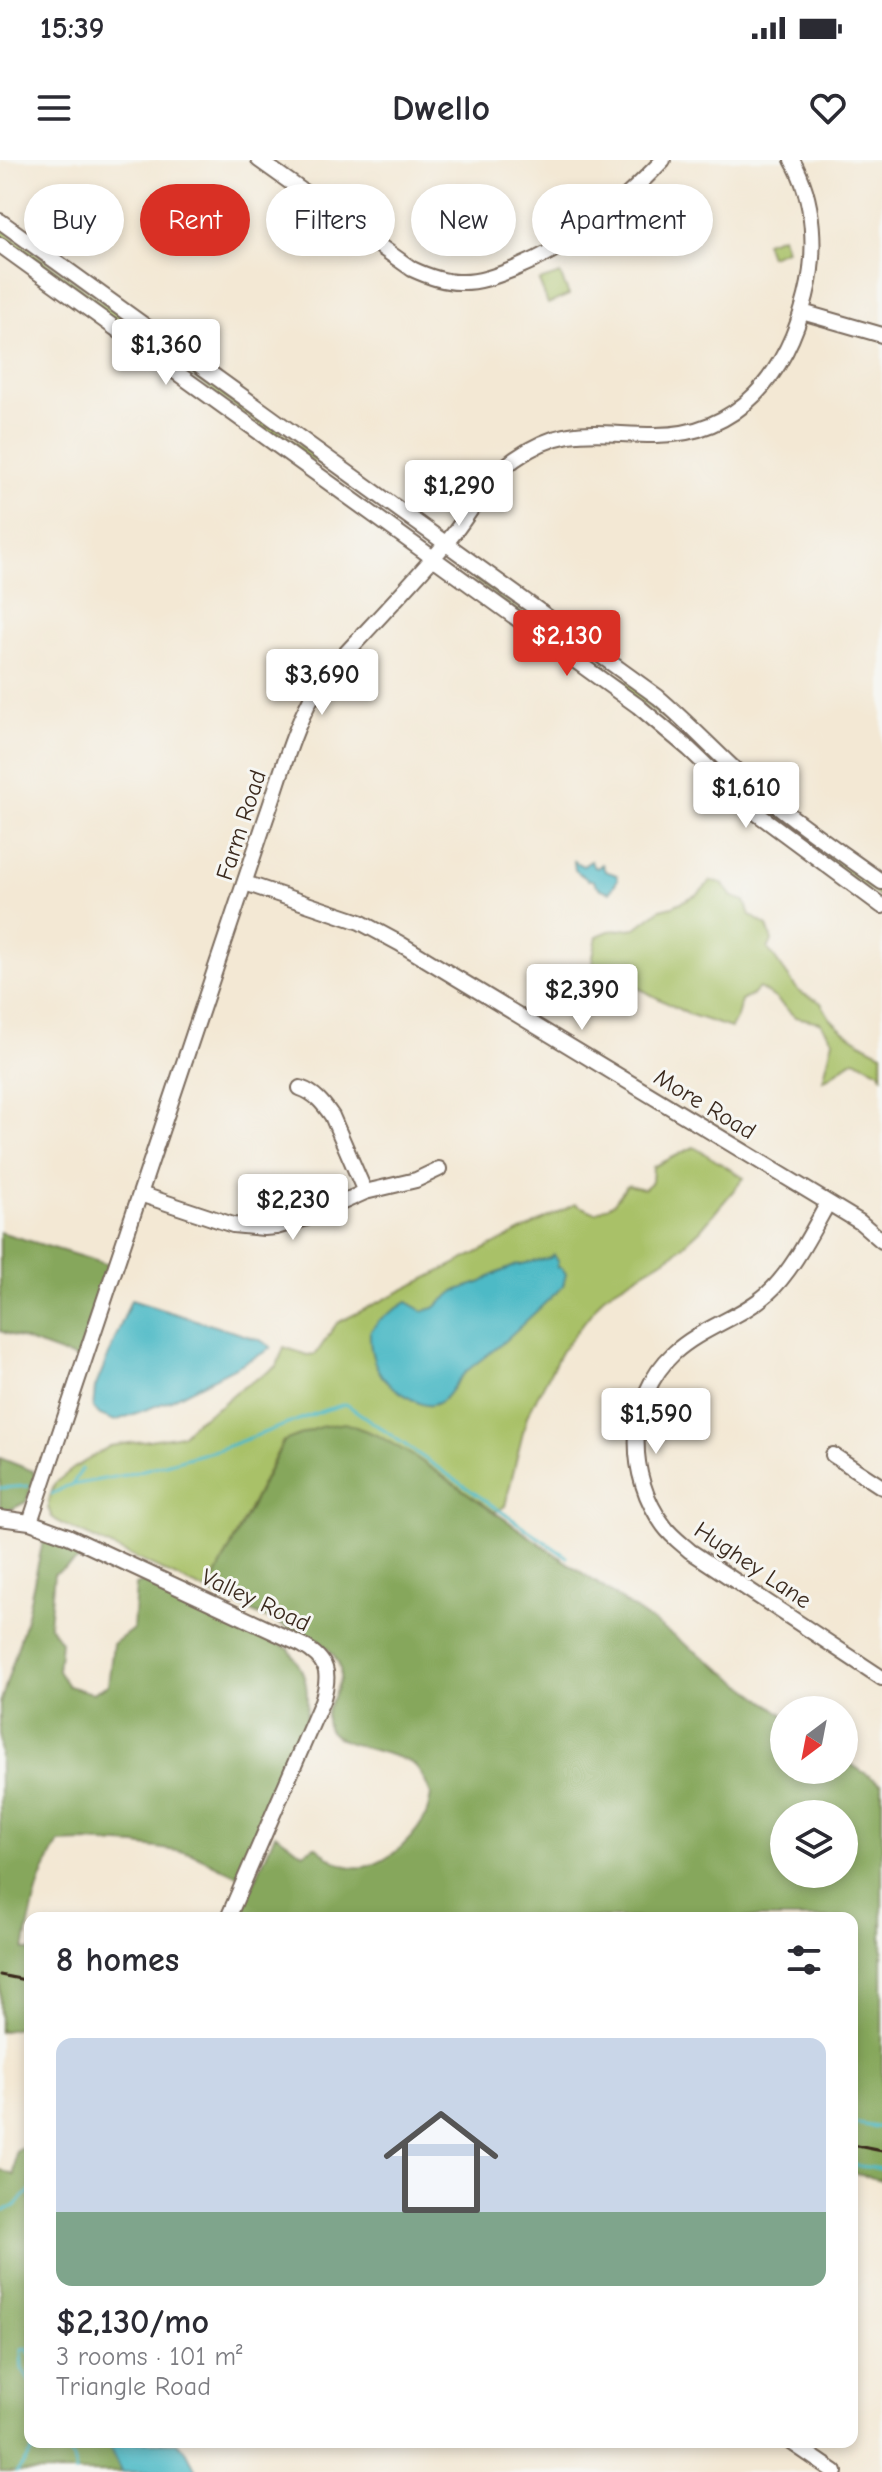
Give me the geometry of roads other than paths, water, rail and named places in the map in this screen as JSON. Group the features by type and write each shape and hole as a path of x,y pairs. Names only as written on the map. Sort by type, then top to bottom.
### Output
{"street":[{"path":"259,160 412,269 458,283 483,280 507,272 581,235 624,200 663,160"},
{"name":"Farm Road","path":"30,1522 303,712 314,692 323,678 447,543 512,460 544,441 571,434 593,431 654,435 688,432 737,411 770,379 790,345 802,312 812,255 811,225 804,187 792,160"},
{"path":"0,221 658,697 774,803 882,882"},
{"path":"0,245 655,720 755,812 882,906"},
{"path":"802,312 882,335"},
{"name":"More Road","path":"245,883 360,922 399,943 860,1222 882,1241"},
{"path":"300,1088 310,1092 332,1116 365,1192"},
{"path":"140,1194 233,1225 276,1227 307,1218 365,1192 416,1180 439,1169"},
{"name":"Hughey Lane","path":"828,1203 785,1273 766,1295 686,1343 664,1363 643,1402 637,1427 638,1471 654,1512 671,1535 690,1551 882,1678"},
{"path":"833,1455 882,1487"},
{"name":"Valley Road","path":"0,1518 30,1522 68,1536 302,1645 314,1652 324,1664 327,1677 322,1701 231,1912"},
{"path":"800,2448 835,2472"}],"water":[{"path":"574,861 583,866 591,861 597,868 602,864 605,871 617,875 618,879 610,892 601,889 575,870"},
{"path":"554,1255 558,1261 557,1267 566,1274 563,1286 466,1372 437,1404 417,1402 382,1376 372,1355 370,1340 370,1332 379,1320 407,1302 423,1311 434,1308 455,1291 517,1265"},
{"path":"131,1300 260,1340 271,1347 169,1401 115,1421 100,1415 93,1408 95,1388"},
{"path":"110,2448 184,2448 197,2472 121,2472"}],"waterway":[{"path":"52,1494 67,1486 125,1475 220,1449 346,1404 567,1557"},
{"path":"72,1485 82,1469"},
{"path":"0,1488 28,1486"},
{"path":"858,2124 882,2128"},
{"path":"858,2166 882,2169"},
{"path":"0,2210 14,2206 24,2197"},
{"path":"24,2349 21,2350 24,2372"},
{"path":"17,2472 35,2448"},
{"path":"63,2448 73,2459 76,2472"}],"railway":[{"path":"0,1975 24,1980"},
{"path":"858,2146 882,2151"}]}
